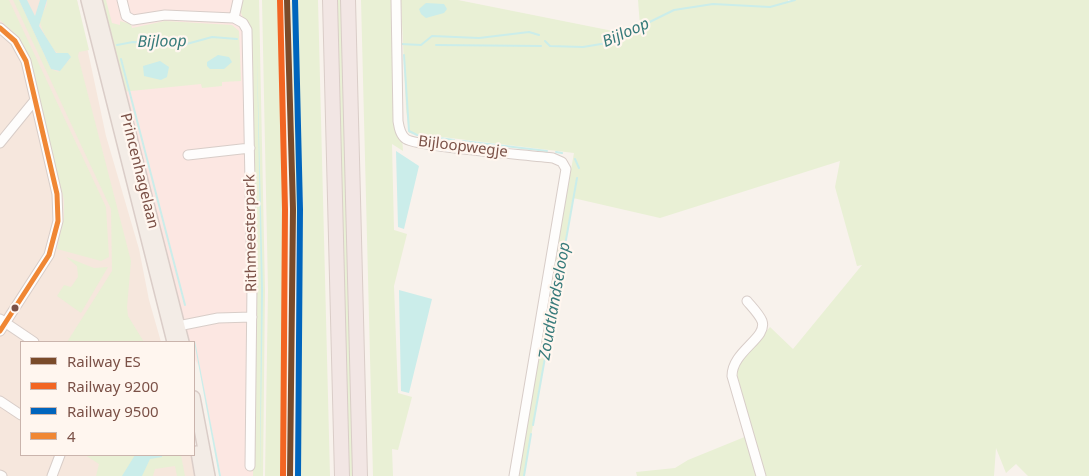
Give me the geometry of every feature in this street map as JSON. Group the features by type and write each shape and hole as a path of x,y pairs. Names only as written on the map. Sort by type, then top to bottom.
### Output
{"highway":[{"path":"330,0 342,476"},
{"path":"348,0 360,476"}],"main road":[{"name":"Princenhagelaan","path":"87,0 174,327 182,341"},
{"name":"Princenhagelaan","path":"96,0 174,327 173,341"},
{"path":"195,402 209,476"},
{"path":"195,439 201,476"}],"street":[{"path":"122,0 126,16 133,20 165,15 234,18 238,0"},
{"name":"Bijloopwegje","path":"396,0 398,121 400,131 405,138 436,144 553,158 562,162 566,170 514,476"},
{"name":"Rithmeesterpark","path":"234,18 243,23 247,33 252,317 250,466"},
{"path":"0,28 15,41 24,56 57,194 58,227 49,254 3,321 0,331"},
{"path":"0,143 35,100"},
{"path":"188,155 250,148"},
{"path":"748,301 760,319 762,326 758,337 735,361 732,376 761,476"},
{"path":"174,327 218,318 252,317"},
{"path":"3,321 33,341"},
{"path":"0,401 20,414"},
{"path":"52,476 60,456"}],"shaded area":[{"path":"0,0 77,0 106,136 139,249 149,300 161,341 20,341 20,456 193,456 196,476 0,476"},
{"path":"101,0 259,0 261,476 221,476 199,366 195,360 195,341 188,341"}],"green space":[{"path":"0,0 9,0 106,207 109,257 101,261 57,249 64,217 64,200 30,59 18,40 21,39 0,20"},
{"path":"13,0 19,0 51,69 58,72 70,59 69,55 58,53 52,48 43,31 40,19 47,5 47,0 77,0 89,50 79,52 78,56 131,261 128,316 143,341 68,341 112,271 111,209"},
{"path":"98,0 106,0 112,23 120,25 120,21 131,24 132,28 165,21 232,25 239,31 241,81 222,82 222,86 202,88 201,84 121,92"},
{"path":"241,0 259,0 265,290 263,476 253,476 254,158 250,33 241,13"},
{"path":"262,0 279,0 284,251 282,476 265,476 268,290"},
{"path":"291,0 295,30 298,189 296,476 297,251"},
{"path":"295,0 318,0 330,476 298,476 303,196 300,184"},
{"path":"336,0 342,0 354,476 348,476"},
{"path":"361,0 393,0 403,151 392,144 394,230 407,234 394,286 398,393 412,397 398,450 392,449 393,476 373,476"},
{"path":"401,0 458,0 623,33 640,26 638,0 788,0 788,2 794,0 1089,0 1089,476 1028,476 1016,464 1006,473 996,448 994,476 765,476 739,385 736,367 770,327 793,349 862,265 857,266 835,187 840,161 660,218 573,198 524,476 516,476 574,153 409,133 406,109"},
{"path":"66,257 94,268 108,267 81,313 57,296 64,285 71,287 78,277 77,266"},
{"path":"747,436 759,476 637,476 636,472 675,468 688,460"},
{"path":"87,456 181,456 185,476 177,476 175,466 155,469 153,476 96,476 99,464"}],"water":[{"path":"19,0 27,0 35,16 40,0 47,0 39,26 56,53 68,53 71,57 60,71 51,69"},
{"path":"426,3 444,4 447,9 444,13 426,18 419,9"},
{"path":"257,54 263,291 260,476 261,291"},
{"path":"218,55 229,57 232,62 224,69 210,69 207,66 207,62"},
{"path":"160,61 169,67 167,77 161,80 144,76 143,66"},
{"path":"396,151 419,166 404,229 398,227"},
{"path":"399,290 432,299 409,393 401,391"},
{"path":"195,341 221,476 219,476 195,346"},
{"path":"134,456 162,456 150,459 142,476 122,476"}],"waterway":[{"name":"Bijloop","path":"545,41 550,46 583,47 607,43 674,10 713,4 770,7 795,0"},
{"name":"Bijloop","path":"401,44 421,45 432,36 479,38 529,32 539,35"},
{"name":"Bijloop","path":"117,45 133,42 183,45 212,37 237,39"},
{"path":"436,45 541,46"},
{"name":"Zoudtlandseloop","path":"404,55 409,131 417,135 454,140"},
{"path":"121,59 185,305"},
{"name":"Zoudtlandseloop","path":"463,141 547,151"},
{"name":"Zoudtlandseloop","path":"556,152 562,153"},
{"name":"Zoudtlandseloop","path":"575,159 579,168"},
{"name":"Zoudtlandseloop","path":"533,425 577,178"},
{"name":"Zoudtlandseloop","path":"524,476 531,434"}],"rail line":[{"name":"9200","path":"280,0 285,209 283,476"},
{"name":"ES","path":"287,0 293,209 290,476"},
{"name":"9500","path":"295,0 300,209 298,476"}],"transit line":[{"name":"4","path":"0,28 15,41 26,61 57,194 58,221 49,255 0,331"}]}
